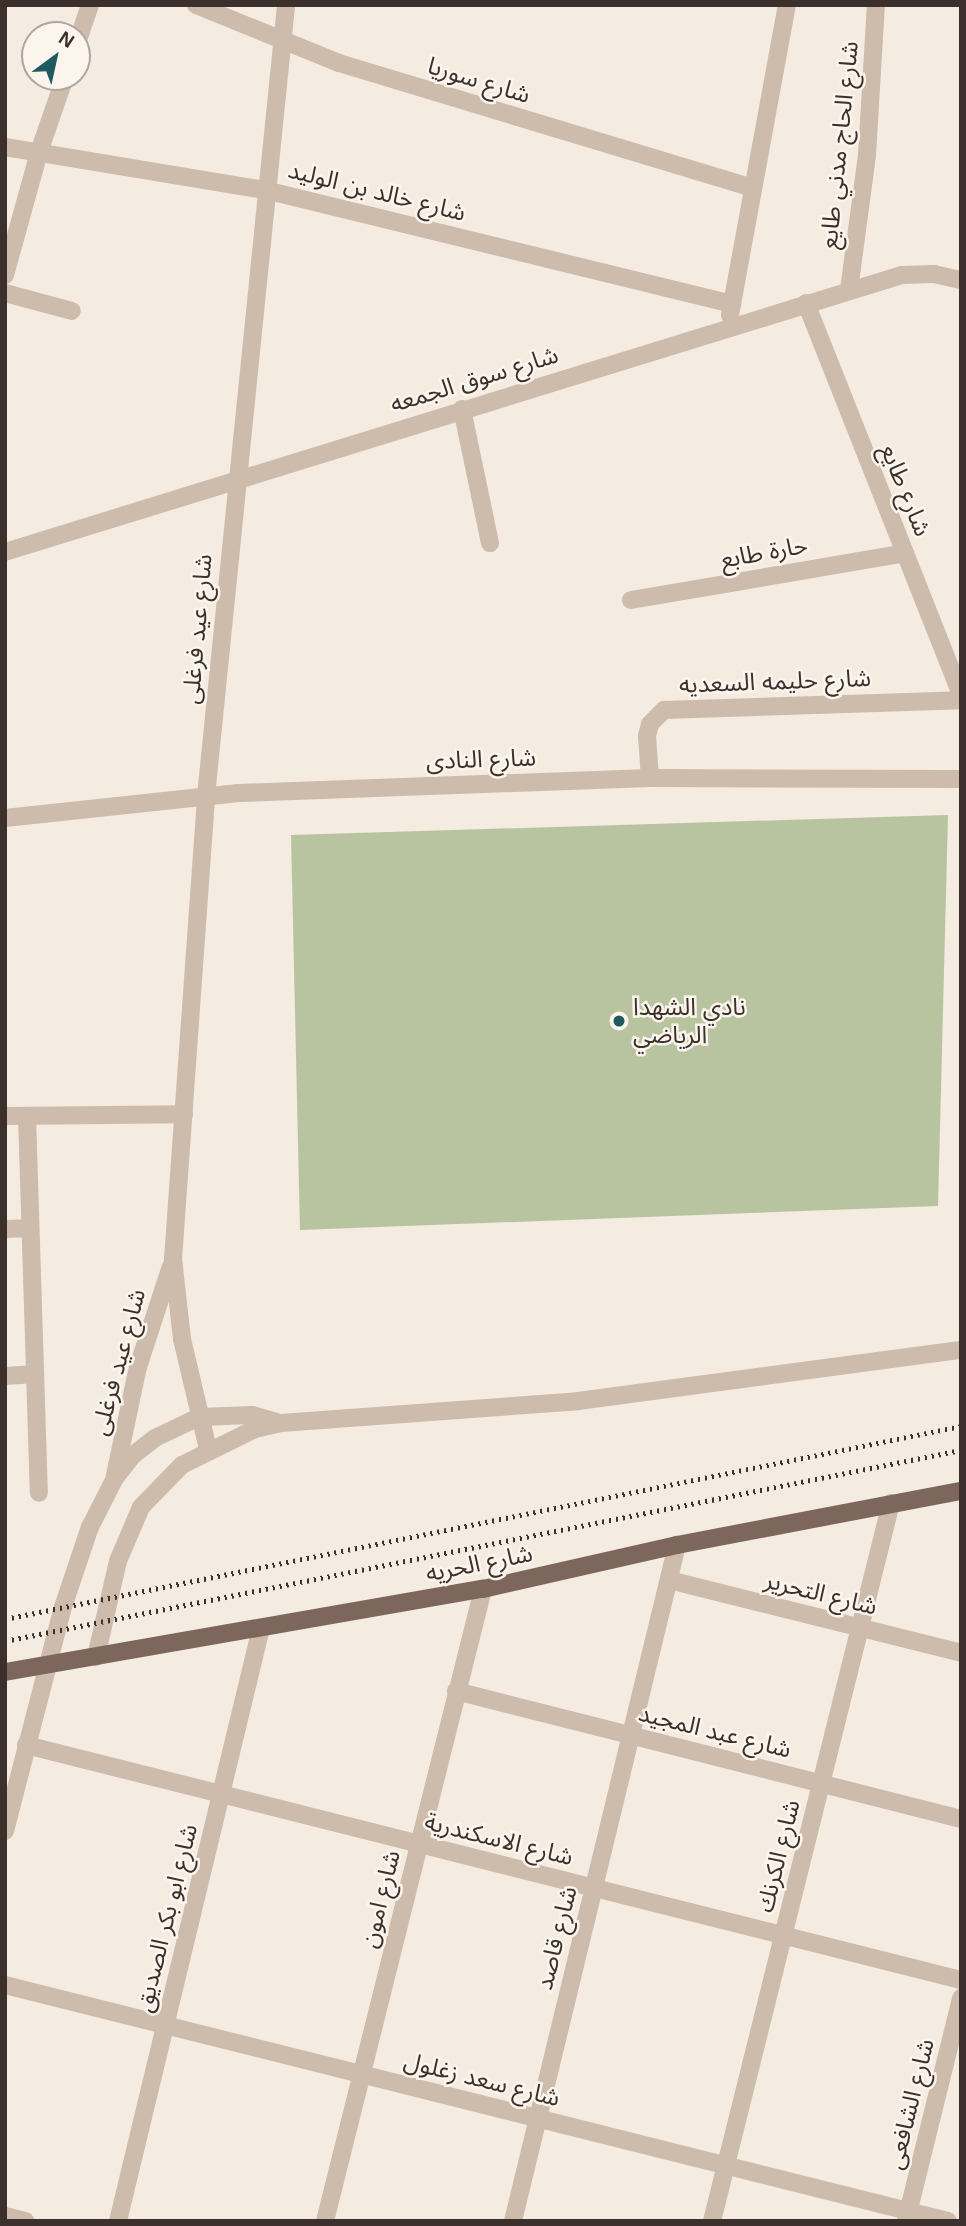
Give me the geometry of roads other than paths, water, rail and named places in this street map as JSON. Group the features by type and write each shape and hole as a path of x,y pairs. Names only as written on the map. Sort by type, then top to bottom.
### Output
{"main road":[{"name":"شارع الحريه","path":"5,1672 483,1589 677,1545 961,1491"}],"street":[{"name":"شارع سوريا","path":"196,5 339,63 753,188"},
{"name":"شارع عيد فرغلى","path":"208,1449 198,1417 182,1339 173,1259 206,796 235,478 286,5"},
{"path":"728,327 787,5"},
{"name":"شارع الحاج مدني طايع","path":"849,290 867,155 876,5"},
{"path":"5,275 39,152 60,91"},
{"name":"شارع خالد بن الوليد","path":"5,146 265,190 732,304"},
{"name":"شارع سوق الجمعه","path":"5,552 235,478 849,290 918,273 961,280"},
{"path":"5,293 72,311"},
{"name":"شارع طايع","path":"806,303 961,694"},
{"path":"462,409 490,543"},
{"name":"حارة طابع","path":"631,600 905,553"},
{"name":"شارع حليمه السعديه","path":"650,778 650,724 664,710 961,700"},
{"name":"شارع النادى","path":"5,818 206,796 650,778 961,779"},
{"path":"5,1116 184,1114"},
{"path":"27,1116 39,1493"},
{"path":"5,1229 30,1228"},
{"name":"شارع عيد فرغلى","path":"115,1478 138,1367 173,1259"},
{"path":"96,1657 118,1560 141,1507 159,1483 208,1449 281,1423 578,1401 961,1350"},
{"path":"5,1376 35,1374"},
{"path":"5,1831 46,1665 90,1527 115,1478 132,1456 155,1437 198,1417 252,1415 281,1423"},
{"name":"شارع الكرنك","path":"712,2221 891,1503"},
{"name":"شارع قاصد","path":"513,2221 677,1545"},
{"name":"شارع التحرير","path":"668,1580 961,1653"},
{"name":"شارع امون","path":"325,2221 483,1589"},
{"name":"شارع ابو بكر الصديق","path":"118,2221 261,1628"},
{"name":"شارع عبد المجيد","path":"456,1691 961,1819"},
{"name":"شارع الاسكندرية","path":"26,1745 961,1980"},
{"name":"شارع سعد زغلول","path":"5,1984 726,2165 908,2216 948,2221"},
{"name":"شارع الشافعى","path":"908,2216 961,1998"},
{"path":"5,2216 25,2221"}],"railway":[{"path":"5,1619 961,1426"},
{"path":"5,1641 961,1450"}],"place":[{"name":"نادي الشهدا الرياضي","path":"619,1021"}]}
